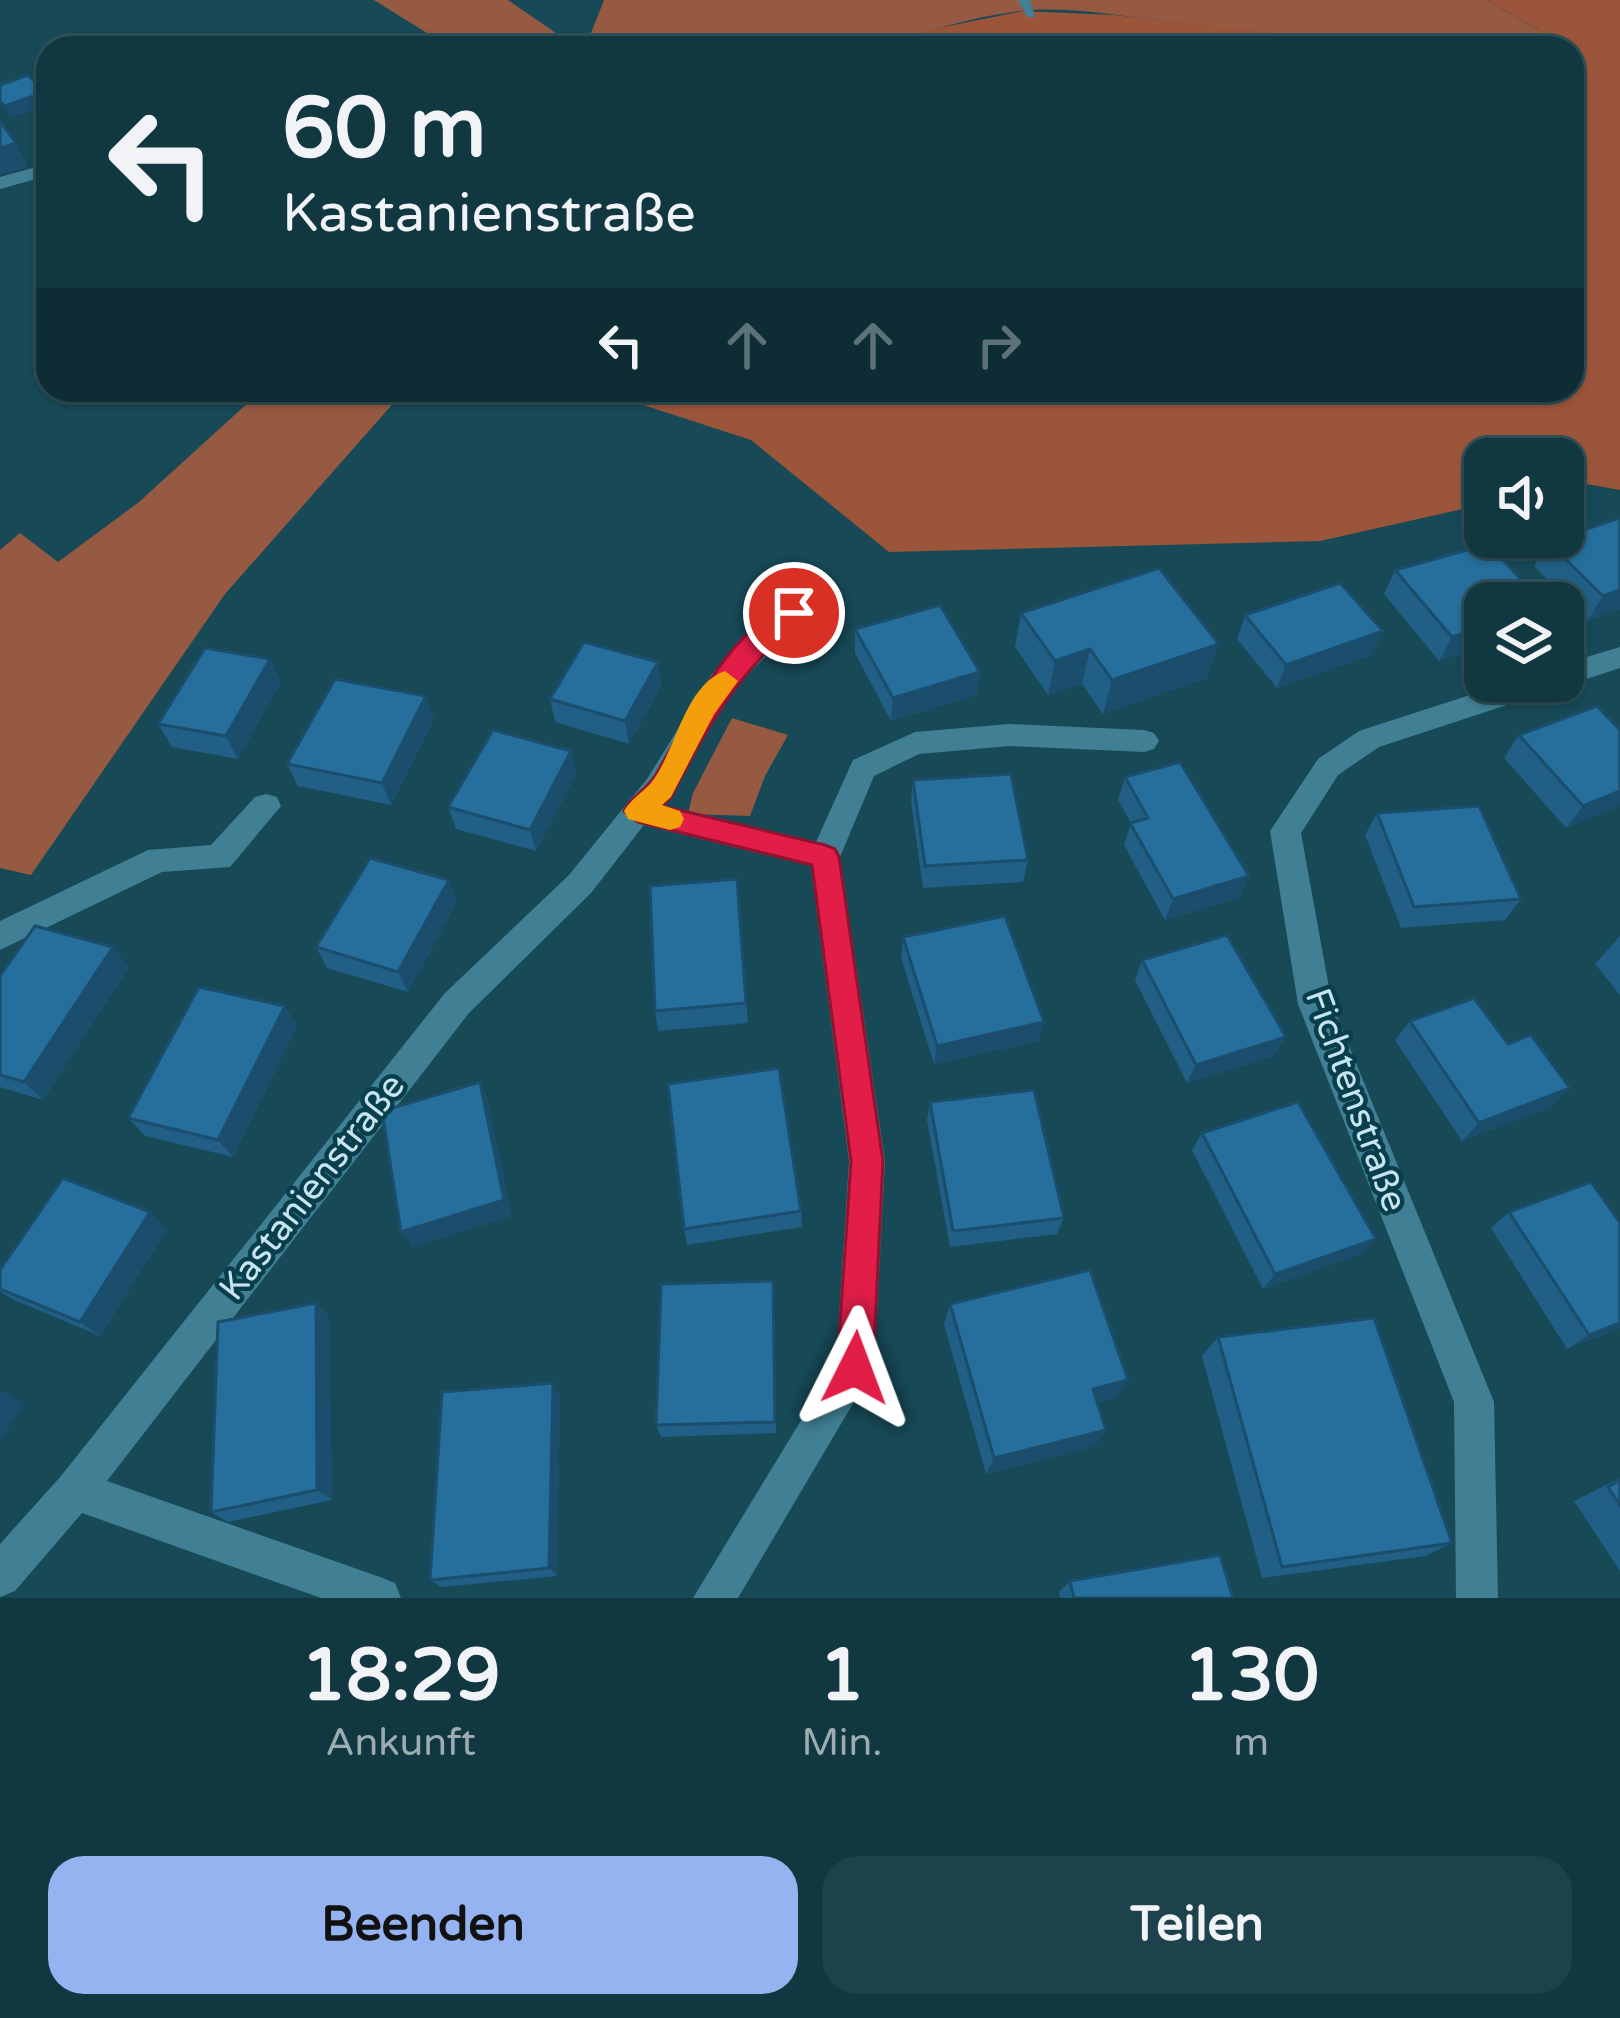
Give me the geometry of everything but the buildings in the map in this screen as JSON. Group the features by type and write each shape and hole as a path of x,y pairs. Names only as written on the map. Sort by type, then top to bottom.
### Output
{"street":[{"path":"0,183 36,173"},
{"name":"Kastanienstraße","path":"0,1576 74,1490 457,1003 580,884 638,811 662,789 704,707 756,643 794,613"},
{"path":"1584,668 1620,657"},
{"name":"Fichtenstraße","path":"1477,1598 1474,1402 1315,1004 1285,831 1328,767 1369,739 1482,702"},
{"path":"714,1598 855,1368 867,1161 825,857 862,768 915,743 1010,735 1144,741"},
{"path":"0,936 159,859 219,858 266,806"},
{"path":"638,811 825,857"},
{"path":"74,1490 380,1598"}],"lane":[{"path":"1024,0 1031,14"}],"shaded area":[{"path":"374,0 508,0 560,36 432,36"},
{"path":"604,0 1486,0 1540,31 1538,36 1282,36 1037,10 914,36 580,36 591,33"},
{"path":"1486,0 1620,0 1620,490 1584,484 1584,438 1464,438 1464,509 1320,541 889,552 751,440 634,402 1584,402 1584,36 1537,36 1539,30"},
{"path":"1023,11 1114,15 1302,36 910,36"},
{"path":"249,402 394,402 225,594 31,875 0,868 0,550 20,533 58,562 139,502"},
{"path":"732,718 788,735 750,816 688,814 693,793"}],"slow traffic":[{"path":"670,819 638,811 662,789 704,707 725,681"}],"route":[{"path":"794,613 756,643 704,707 662,789 638,811 825,857 867,1161 855,1368"}]}
